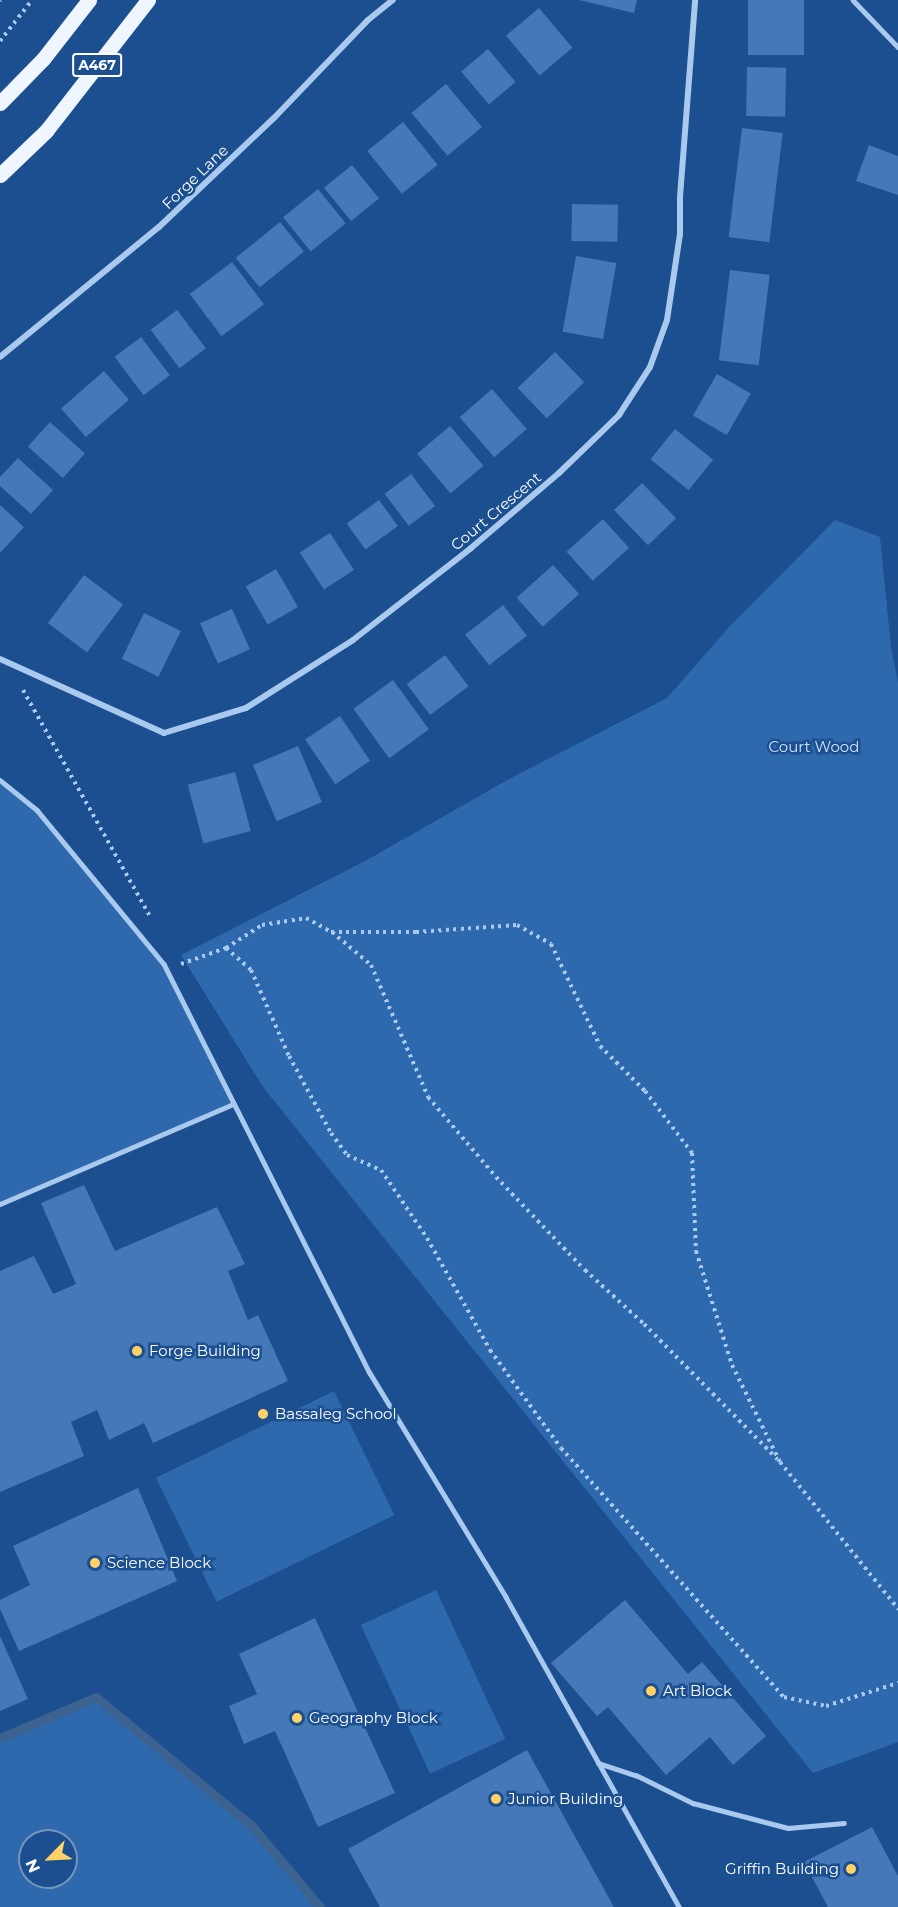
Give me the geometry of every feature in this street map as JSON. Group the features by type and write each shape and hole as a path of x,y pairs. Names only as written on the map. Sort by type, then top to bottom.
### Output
{"main road":[{"name":"A467","path":"0,103 43,59 89,0"},
{"name":"A467","path":"0,176 46,131 148,0"}],"street":[{"name":"Forge Lane","path":"0,357 159,227 274,118 368,20 393,0"},
{"name":"Court Crescent","path":"3,660 164,733 246,708 353,640 471,548 559,473 619,415 650,367 667,320 680,234 680,197 695,0"}],"lane":[{"path":"853,0 898,47"},
{"path":"0,780 37,810 164,964 370,1373 506,1597 679,1907"},
{"path":"0,1204 233,1104"},
{"path":"598,1763 636,1775 693,1803 788,1828 844,1823"}],"path":[{"path":"0,41 32,0"},
{"path":"3,660 155,925"},
{"path":"178,964 226,948 262,925 306,918 332,932 371,965 428,1097 489,1168 585,1270 644,1324 780,1462 898,1610"},
{"path":"332,932 416,932 517,925 551,944 600,1046 645,1091 692,1153 696,1251 732,1365 780,1462"},
{"path":"226,948 251,970 289,1056 331,1133 347,1155 381,1170 427,1238 490,1350 561,1448 784,1697 826,1706 898,1683"}],"green space":[{"name":"Court Wood","path":"835,520 880,537 891,647 898,683 898,1742 813,1773 263,1087 181,955 367,860 509,779 667,698 729,627"},
{"path":"0,780 37,810 164,964 233,1104 0,1204"},
{"path":"334,1391 394,1515 217,1602 156,1478"},
{"path":"436,1590 505,1739 430,1774 361,1625"},
{"path":"96,1697 251,1825 320,1907 0,1907 0,1738"}],"building":[{"path":"579,0 637,0 634,13"},
{"path":"748,0 804,0 804,55 748,55"},
{"path":"539,8 572,48 539,75 506,36"},
{"path":"488,49 516,82 489,104 461,71"},
{"path":"747,67 786,68 785,117 746,116"},
{"path":"446,84 482,127 448,156 412,113"},
{"path":"403,122 438,165 402,194 367,151"},
{"path":"742,128 783,133 769,242 729,237"},
{"path":"869,145 898,156 898,195 856,181"},
{"path":"352,165 379,198 351,221 324,188"},
{"path":"318,189 346,223 311,252 283,217"},
{"path":"572,204 618,205 617,242 571,241"},
{"path":"280,222 304,252 260,287 236,258"},
{"path":"576,256 616,263 603,339 563,332"},
{"path":"232,262 264,304 222,336 190,294"},
{"path":"730,270 770,275 759,365 719,360"},
{"path":"177,310 206,348 180,368 151,330"},
{"path":"141,337 170,375 144,395 115,357"},
{"path":"555,352 584,382 547,418 518,388"},
{"path":"104,371 129,400 86,437 61,408"},
{"path":"717,374 751,394 727,435 693,416"},
{"path":"492,389 527,429 494,457 460,417"},
{"path":"50,422 85,453 63,478 28,447"},
{"path":"450,426 483,466 450,493 417,454"},
{"path":"675,429 713,460 689,490 650,459"},
{"path":"18,458 53,490 31,514 0,486 0,477"},
{"path":"411,474 435,506 409,526 385,494"},
{"path":"642,483 676,518 648,545 614,510"},
{"path":"379,500 398,526 365,549 347,524"},
{"path":"0,505 24,527 0,553"},
{"path":"603,519 629,548 593,581 567,552"},
{"path":"330,533 354,570 324,590 300,553"},
{"path":"553,565 579,594 543,627 517,598"},
{"path":"276,569 298,607 268,625 246,586"},
{"path":"84,575 123,604 87,652 48,623"},
{"path":"503,605 527,636 489,665 465,635"},
{"path":"232,609 250,649 218,663 200,623"},
{"path":"144,613 181,631 158,677 122,659"},
{"path":"445,655 468,686 430,715 407,684"},
{"path":"393,680 429,729 389,758 353,709"},
{"path":"340,716 370,761 335,784 305,739"},
{"path":"298,746 322,802 277,821 253,765"},
{"path":"235,772 251,831 203,844 188,785"},
{"name":"Forge Building","path":"84,1185 115,1251 217,1207 245,1264 228,1271 248,1320 258,1315 288,1381 153,1443 144,1423 109,1440 97,1410 71,1422 84,1456 0,1492 0,1271 34,1256 53,1294 76,1284 41,1203"},
{"name":"Science Block","path":"138,1488 177,1581 19,1651 0,1609 0,1600 30,1585 13,1546"},
{"name":"Art Block","path":"625,1600 688,1674 702,1662 766,1736 733,1765 710,1737 666,1775 608,1707 597,1716 551,1663"},
{"name":"Geography Block","path":"315,1618 395,1793 318,1827 275,1731 244,1744 229,1706 257,1694 239,1654"},
{"path":"0,1636 28,1699 0,1711"},
{"name":"Junior Building","path":"527,1750 614,1907 380,1907 348,1849"},
{"name":"Griffin Building","path":"872,1827 898,1876 898,1907 828,1907 804,1862"}],"waterway":[{"path":"0,1738 96,1697 251,1825 320,1907"}],"place":[{"name":"Forge Building","path":"137,1351"},
{"name":"Bassaleg School","path":"263,1414"},
{"name":"Science Block","path":"95,1563"},
{"name":"Art Block","path":"651,1691"},
{"name":"Geography Block","path":"297,1718"},
{"name":"Junior Building","path":"496,1799"},
{"name":"Griffin Building","path":"851,1869"}]}
